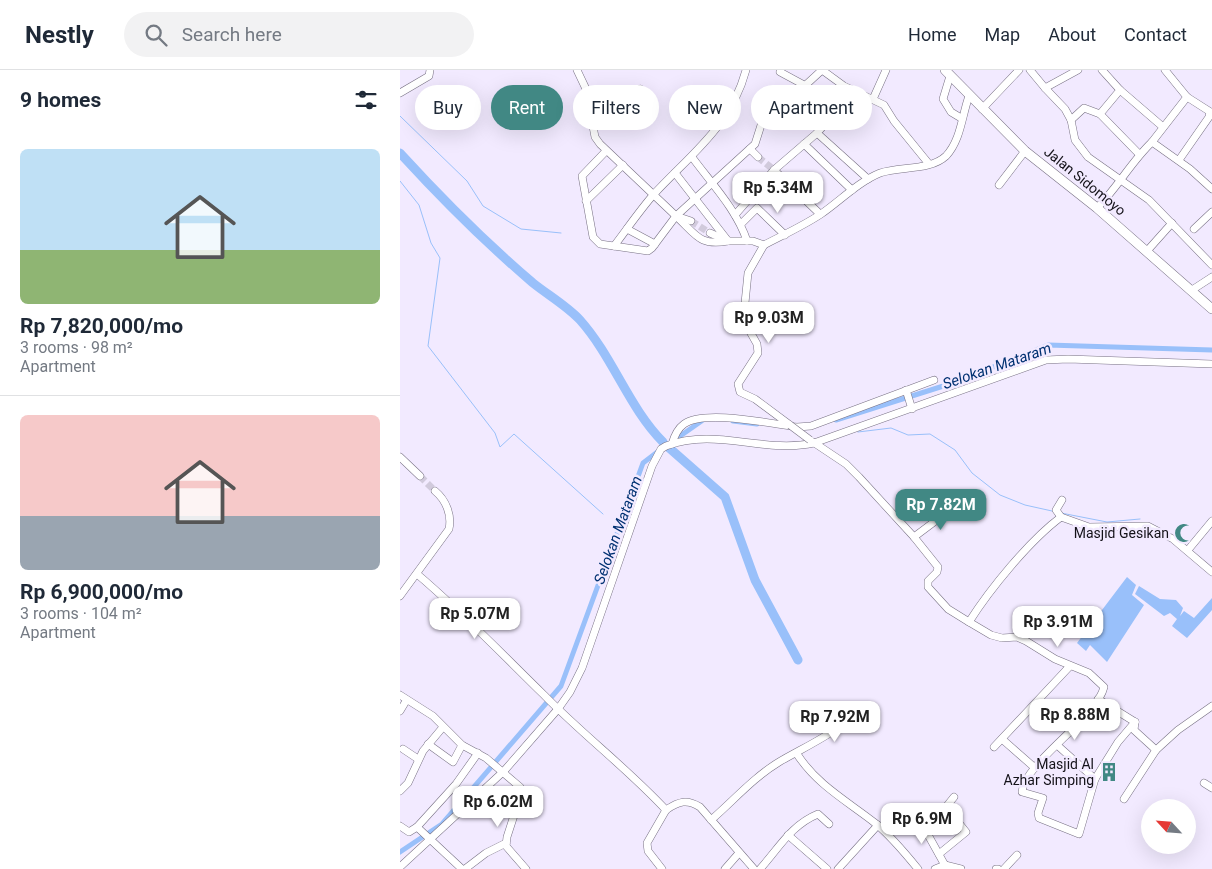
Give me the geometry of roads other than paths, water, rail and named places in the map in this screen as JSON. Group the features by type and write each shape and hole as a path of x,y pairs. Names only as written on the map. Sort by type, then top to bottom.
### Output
{"main road":[{"name":"Jalan Sidomoyo","path":"948,73 1025,151 1097,208 1212,309"}],"street":[{"path":"400,93 429,76 430,70"},
{"path":"577,70 584,85"},
{"path":"614,246 654,195 692,157 734,104 746,70"},
{"path":"807,85 822,70 843,85"},
{"path":"886,70 873,99 884,105 894,121 929,164"},
{"path":"982,109 1019,70"},
{"path":"1030,70 1064,109 1071,120 1075,140 1088,157 1149,200 1212,266"},
{"path":"1045,88 1078,70"},
{"path":"1102,70 1120,90 1163,127"},
{"path":"1165,70 1187,97 1211,113 1179,160"},
{"path":"780,72 804,85"},
{"path":"948,73 943,98 951,112 961,118"},
{"path":"1100,114 1120,90"},
{"path":"969,96 961,118 957,138 949,152 941,159 929,164 887,172 868,180 820,214 764,246 748,273 744,313 748,328 757,344 758,353 738,384 738,388 740,392 755,399 846,464 860,477 914,537 938,568 938,572 928,581 928,587 948,609 991,635 1002,638 1017,637 1026,641 1070,666 1089,673 1103,685 1104,690 1098,699 1035,768 1022,792 1043,798 1038,813 1040,818 1078,835 1095,779 1118,742 1136,722"},
{"path":"1097,208 1187,97"},
{"path":"1071,120 1084,108 1100,114 1139,154"},
{"path":"593,130 595,137 606,151 702,241 714,243 728,240 748,241 764,246"},
{"path":"606,151 582,176 595,242 648,251 676,216 735,159 750,149 757,139 760,130"},
{"path":"735,215 774,170 820,130"},
{"path":"817,133 868,180"},
{"path":"1152,142 1210,183"},
{"path":"804,144 852,190"},
{"path":"750,149 758,156"},
{"path":"999,185 1025,151"},
{"path":"692,157 735,215 748,241"},
{"path":"586,201 622,165"},
{"path":"774,170 820,214"},
{"path":"675,174 728,240"},
{"path":"741,224 757,208 785,235"},
{"path":"1194,229 1212,212"},
{"path":"676,216 691,222"},
{"path":"1147,251 1172,224"},
{"path":"627,229 655,244"},
{"path":"710,232 728,240"},
{"path":"1192,290 1212,277"},
{"path":"674,441 714,438 785,447 812,441 1046,360 1068,359 1212,364"},
{"path":"400,867 502,770 570,692 582,668 655,460 661,450 674,441 684,424 695,419 712,417 796,427 811,426 934,380"},
{"path":"906,391 911,406"},
{"path":"400,456 420,476"},
{"path":"400,596 450,525 446,504 442,496 435,491"},
{"path":"1062,500 1056,510 1061,517 1089,527 1148,526 1188,550 1212,572"},
{"path":"914,537 954,507"},
{"path":"969,622 983,600 999,581 1061,517"},
{"path":"1188,550 1212,521"},
{"path":"417,574 482,632 556,708 650,792 666,810"},
{"path":"994,747 1070,666"},
{"path":"400,695 433,716 462,745 486,758 520,787 521,791 506,842 508,850 526,869"},
{"path":"1098,699 1136,722"},
{"path":"400,711 406,700"},
{"path":"1124,799 1156,750 1178,730 1212,706"},
{"path":"711,820 755,780 779,762 797,754 831,732 826,710"},
{"path":"1136,722 1134,730 1156,750"},
{"path":"400,791 408,783 418,759 428,744 443,727"},
{"path":"1002,739 1035,768"},
{"path":"428,744 453,762 462,745"},
{"path":"1057,745 1095,779"},
{"path":"403,749 418,759"},
{"path":"400,826 409,832 418,828 456,784 478,753"},
{"path":"797,754 807,770 825,787 878,825 918,869"},
{"path":"1204,783 1212,788"},
{"path":"939,854 966,832 946,807 954,797"},
{"path":"662,869 648,851 647,843 666,810 687,801 700,808 754,869"},
{"path":"928,830 949,813"},
{"path":"760,869 799,824 818,814 829,824"},
{"path":"917,815 928,830 939,854 941,867 961,869"},
{"path":"838,869 878,825"},
{"path":"418,828 428,839 464,869 486,853 506,842"},
{"path":"788,835 827,869"},
{"path":"725,869 739,854"},
{"path":"1004,869 1017,855"}],"water":[{"path":"1127,577 1136,585 1132,595 1144,605 1107,662 1090,645 1086,651 1077,643"},
{"path":"1139,586 1160,599 1176,600 1183,608 1180,616 1184,611 1194,618 1212,598 1212,610 1187,638 1172,626 1177,619 1170,613 1164,616 1135,594"}],"waterway":[{"path":"400,116 467,181 483,206 521,229 561,233"},
{"path":"400,153 448,204 498,252 533,283 580,320 592,334 640,414 663,442"},
{"path":"400,181 419,205 431,243 440,258 428,346 495,433 500,447 514,434 603,514"},
{"name":"Selokan Mataram","path":"836,420 956,382 1048,345 1212,350"},
{"name":"Selokan Mataram","path":"673,441 703,420"},
{"name":"Selokan Mataram","path":"733,421 757,424"},
{"path":"858,432 891,428 908,435 930,434 955,450 972,473 1000,495 1025,505 1052,511"},
{"path":"667,446 725,497 755,580 798,660"},
{"name":"Selokan Mataram","path":"400,852 442,824 561,686 643,463 660,450"},
{"path":"1061,513 1107,522 1140,519"}],"tunnel":[{"path":"758,157 774,170"},
{"path":"691,221 710,233"},
{"path":"420,476 435,491"}],"place":[{"name":"Masjid Gesikan","path":"1184,533"},
{"name":"Masjid Al Azhar Simping","path":"1109,772"}]}
